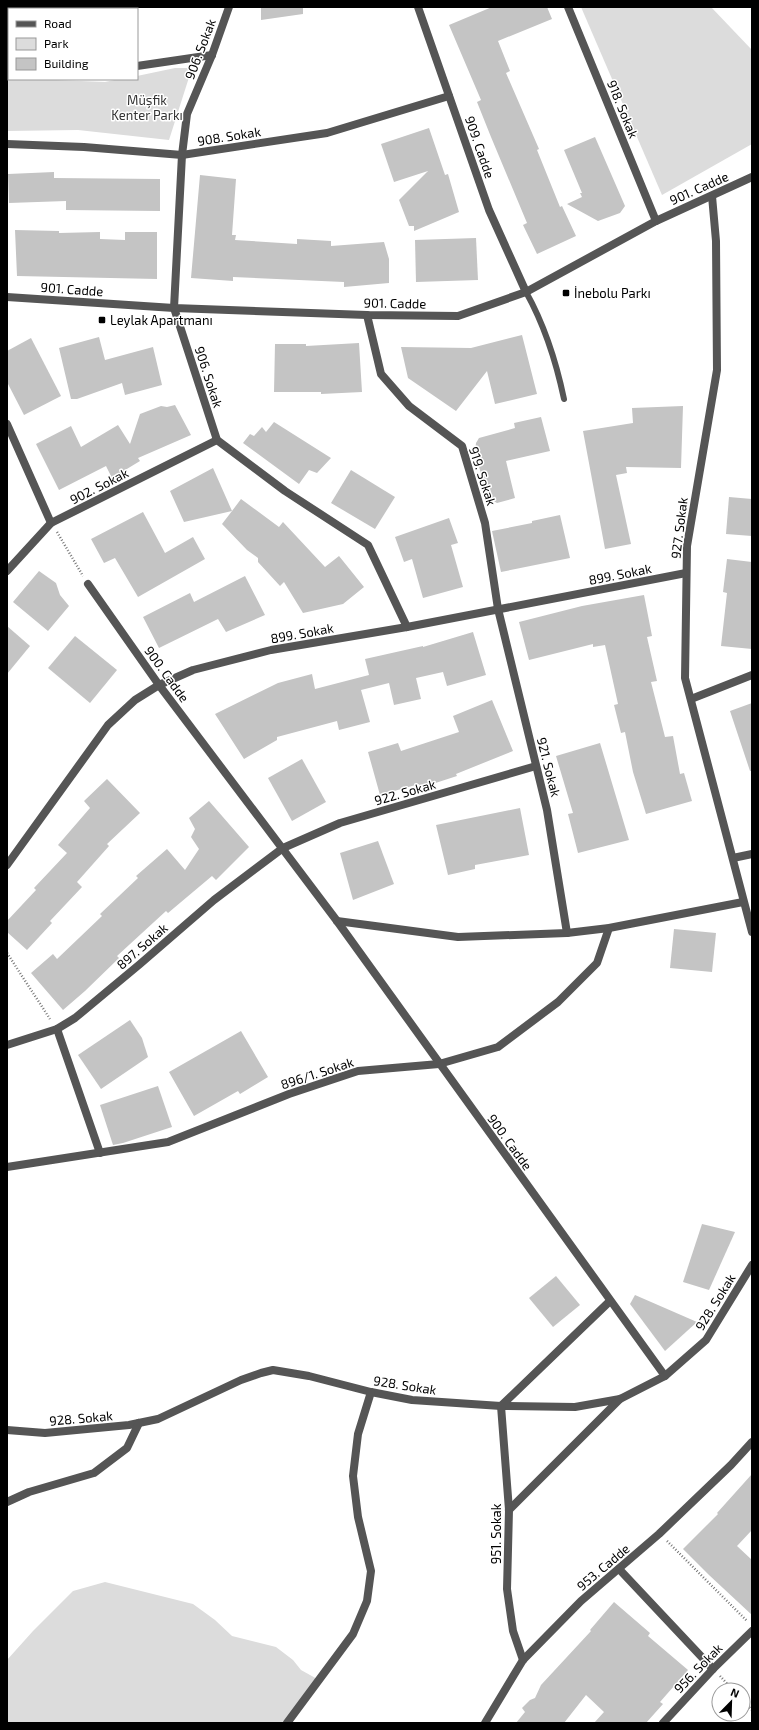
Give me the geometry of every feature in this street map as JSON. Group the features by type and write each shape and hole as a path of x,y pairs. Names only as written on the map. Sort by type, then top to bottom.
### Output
{"street":[{"name":"906. Sokak","path":"217,440 174,308 182,156 187,114 212,55 229,7"},
{"name":"909. Cadde","path":"418,7 489,210 526,292"},
{"name":"918. Sokak","path":"568,7 656,221"},
{"path":"138,66 212,55"},
{"name":"908. Sokak","path":"7,144 84,147 182,156 327,132 449,96"},
{"name":"901. Cadde","path":"7,297 174,308 367,315 458,316 526,292 656,221 752,177"},
{"name":"927. Sokak","path":"712,196 716,241 717,370 687,546 686,678 732,858"},
{"name":"919. Sokak","path":"367,315 381,374 409,406 462,446 485,523 498,609"},
{"path":"7,424 51,523"},
{"path":"217,440 285,491 368,545 407,627"},
{"name":"902. Sokak","path":"7,572 51,523 217,440"},
{"name":"899. Sokak","path":"7,865 108,725 136,700 158,685 193,670 271,650 407,627 686,573"},
{"name":"900. Cadde","path":"88,584 158,685 284,848 665,1376"},
{"name":"921. Sokak","path":"498,609 547,810 567,933"},
{"path":"691,699 752,675"},
{"name":"922. Sokak","path":"284,848 340,823 536,766"},
{"name":"897. Sokak","path":"7,1045 57,1029 75,1018 214,900 284,848"},
{"path":"752,854 732,858 752,932"},
{"path":"337,921 458,937 567,933 609,928 743,902"},
{"name":"896/1. Sokak","path":"7,1167 168,1142 290,1094 358,1071 439,1064 498,1047 558,1002 597,963 609,928"},
{"path":"57,1029 100,1153"},
{"name":"928. Sokak","path":"7,1430 45,1433 129,1425 158,1419 241,1380 273,1370 309,1376 371,1392 412,1400 501,1406 575,1407 620,1399 665,1376 706,1340 752,1265"},
{"path":"501,1406 610,1301"},
{"path":"287,1723 353,1634 368,1601 371,1571 358,1517 353,1476 358,1434 371,1392"},
{"path":"509,1510 620,1399"},
{"name":"951. Sokak","path":"501,1406 509,1510 507,1589 513,1630 523,1660"},
{"path":"7,1502 29,1492 94,1473 127,1448 139,1423"},
{"name":"953. Cadde","path":"485,1723 523,1660 581,1601 659,1534 752,1442"},
{"path":"619,1569 713,1669"},
{"name":"956. Sokak","path":"663,1723 713,1669 752,1631"}],"lane":[{"path":"526,292 547,337 554,357 564,399"}],"path":[{"path":"51,523 88,584"},
{"path":"7,953 57,1029"},
{"path":"659,1534 752,1627"},
{"path":"713,1669 725,1682"}],"green space":[{"path":"581,7 711,7 752,50 752,144 662,195"},
{"name":"Müşfik Kenter Parkı","path":"175,68 192,68 169,140 78,130 7,131 7,78 8,80 105,82 114,80 138,80 138,76"},
{"path":"105,1582 193,1604 215,1620 232,1636 276,1647 293,1660 301,1670 319,1680 287,1723 7,1723 7,1660 33,1631 73,1591"}],"building":[{"path":"261,7 303,7 303,14 261,20"},
{"path":"492,7 547,7 552,19 498,41 510,71 506,73 539,149 537,150 560,207 562,206 576,236 537,254 523,225 527,223 477,102 481,100 449,25"},
{"path":"429,128 445,175 448,174 459,212 414,231 414,226 409,226 399,200 428,171 394,182 381,144"},
{"path":"595,137 625,206 620,213 598,221 567,204 582,197 580,193 582,193 564,150"},
{"path":"54,172 54,178 160,179 160,211 66,210 66,201 9,203 8,174"},
{"path":"200,175 236,179 232,235 236,235 235,240 297,244 297,239 331,241 331,246 384,242 389,259 389,283 344,287 344,282 233,277 233,281 191,278"},
{"path":"15,230 59,231 59,233 100,232 100,239 125,240 125,232 157,232 157,279 17,276"},
{"path":"476,238 478,280 416,282 415,240"},
{"path":"522,335 537,394 495,404 487,371 456,411 408,378 401,347 471,348"},
{"path":"99,337 105,360 153,347 162,385 125,395 122,383 77,399 71,399 59,348"},
{"path":"31,338 61,396 24,415 7,382 7,351"},
{"path":"359,343 362,392 321,394 321,392 274,392 275,344 306,344 306,346"},
{"path":"175,405 191,435 138,458 140,461 112,478 106,466 59,490 36,444 71,426 81,447 118,425 130,444 140,414 161,406 167,407"},
{"path":"683,406 681,468 626,467 627,473 616,475 631,544 605,549 583,431 633,423 632,408"},
{"path":"541,417 550,451 506,461 515,498 497,503 490,499 487,494 475,453 476,443 479,438 515,428 514,423"},
{"path":"274,422 331,458 317,473 309,470 299,484 243,443 250,434 254,436 262,427 266,432"},
{"path":"213,468 232,511 184,522 170,491"},
{"path":"351,470 395,497 375,529 331,503"},
{"path":"729,497 752,499 752,536 726,534"},
{"path":"241,499 279,527 283,522 325,567 339,556 364,587 343,604 303,613 284,582 280,586 258,562 258,558 247,550 222,524"},
{"path":"143,512 165,553 193,537 205,559 138,597 115,558 104,563 91,539"},
{"path":"560,515 570,558 501,572 492,531 532,523 532,521"},
{"path":"449,518 458,543 451,545 463,587 423,598 412,559 404,562 395,537"},
{"path":"727,559 752,562 752,649 721,646 727,593 723,592"},
{"path":"39,571 56,583 60,595 69,606 48,631 13,602"},
{"path":"245,576 265,615 226,632 218,619 159,648 143,617 190,593 194,602"},
{"path":"644,595 652,636 647,637 657,681 651,682 665,737 673,736 680,774 684,773 692,801 646,814 633,772 625,732 621,733 614,705 618,704 605,645 593,647 593,644 529,660 519,622 582,606"},
{"path":"7,626 30,646 7,674"},
{"path":"473,632 486,675 447,686 443,672 416,678 421,699 394,705 389,683 361,690 370,722 339,730 337,721 277,737 277,740 244,759 215,714 278,683 312,674 315,689 369,675 365,659 423,647"},
{"path":"75,636 117,670 90,703 48,668"},
{"path":"492,700 513,751 456,774 457,776 420,788 419,784 380,795 368,752 398,743 401,751 459,732 453,716"},
{"path":"752,703 752,771 750,771 730,711"},
{"path":"600,743 629,840 578,853 568,814 573,813 556,756"},
{"path":"302,759 326,802 292,821 268,778"},
{"path":"107,779 140,813 107,844 109,846 77,882 82,887 50,921 52,923 27,950 7,932 7,921 36,890 34,888 67,853 58,845 90,808 84,801"},
{"path":"209,801 249,847 216,880 212,876 168,913 166,911 117,956 119,958 85,991 63,1010 31,973 53,954 57,959 102,916 100,914 138,878 136,876 167,849 185,870 199,849 191,837 195,829 189,818"},
{"path":"520,808 529,855 475,865 475,869 448,875 436,825"},
{"path":"378,841 394,884 353,900 340,853"},
{"path":"674,929 716,933 712,972 670,968"},
{"path":"130,1020 142,1038 148,1057 101,1089 78,1055"},
{"path":"241,1031 268,1077 240,1094 238,1091 194,1116 169,1072"},
{"path":"158,1086 172,1127 113,1145 100,1105"},
{"path":"702,1224 735,1232 709,1290 683,1282"},
{"path":"556,1276 580,1305 553,1327 529,1298"},
{"path":"635,1295 697,1322 665,1351 630,1304"},
{"path":"752,1474 752,1530 737,1546 752,1560 752,1615 683,1549 718,1514 717,1513"},
{"path":"614,1602 650,1633 648,1636 688,1670 660,1702 663,1704 646,1723 594,1723 604,1712 586,1695 564,1723 516,1723 525,1712 522,1708 530,1700 535,1698 541,1685 591,1631 590,1630"}],"place":[{"name":"İnebolu Parkı","path":"566,293"},
{"name":"Leylak Apartmanı","path":"102,320"}]}
